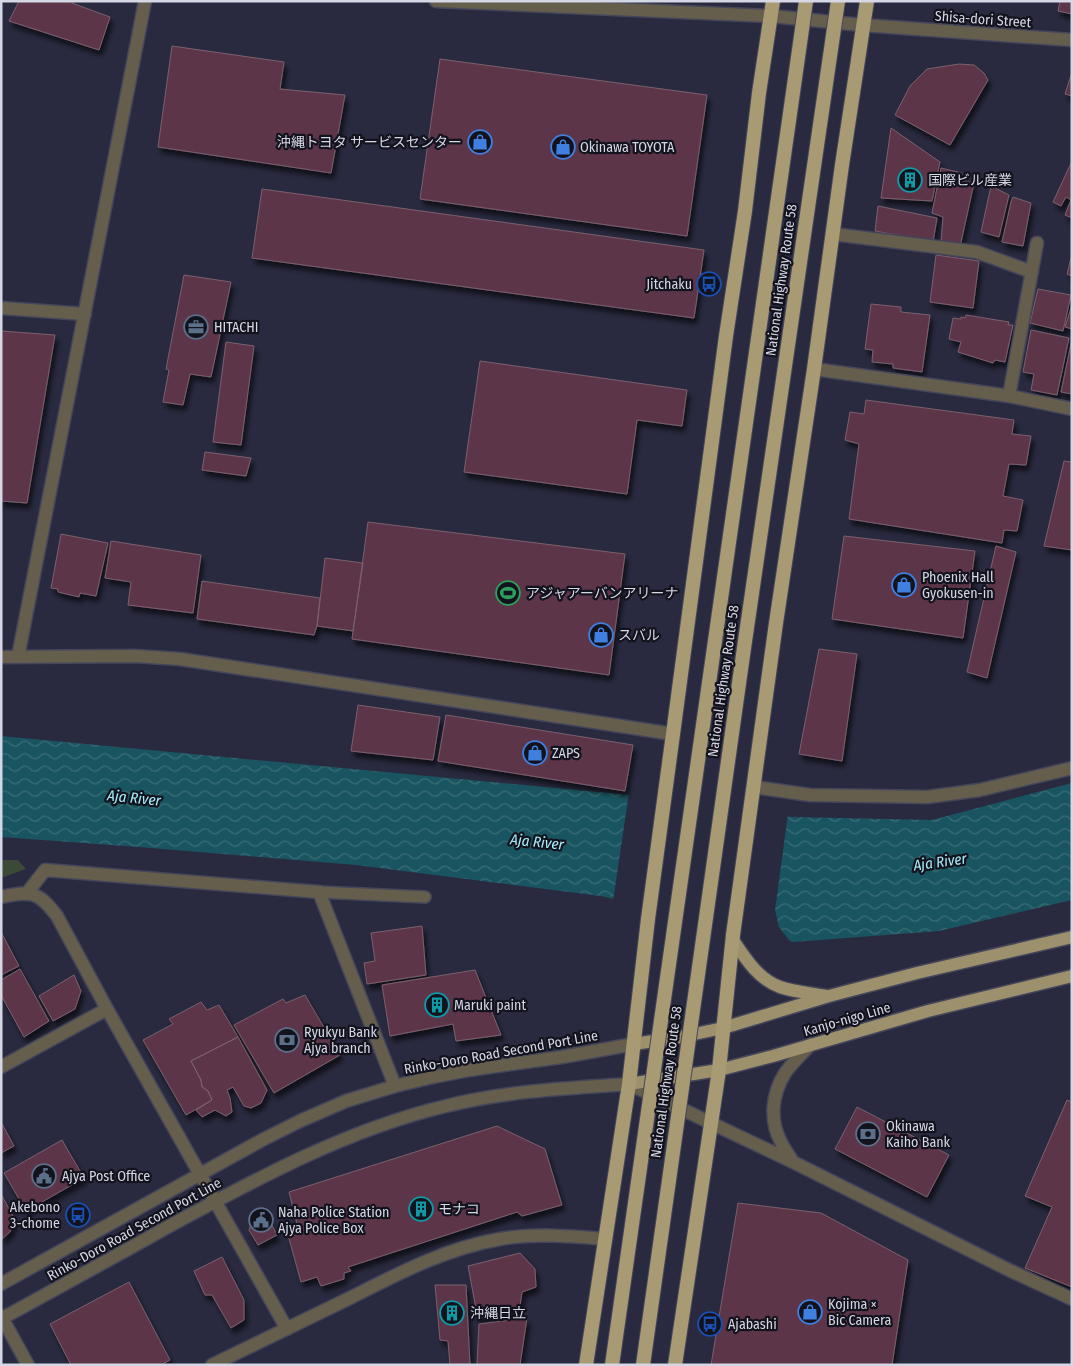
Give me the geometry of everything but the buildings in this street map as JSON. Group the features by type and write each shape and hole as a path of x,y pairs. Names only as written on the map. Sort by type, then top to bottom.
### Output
{"highway":[{"path":"586,1365 629,1084 672,734 773,1"},
{"name":"National Highway Route 58","path":"612,1365 806,1"},
{"name":"National Highway Route 58","path":"643,1365 838,1"},
{"path":"675,1365 719,1070 733,937 776,623 866,1"}],"main road":[{"path":"733,937 752,967 767,980 789,990 829,996"},
{"name":"Kanjo-nigo Line","path":"634,1044 723,1028 829,996 917,973 1072,937"},
{"name":"Kanjo-nigo Line","path":"629,1084 719,1070 928,1011 1072,976"}],"street":[{"path":"18,657 145,1"},
{"name":"Shisa-dori Street","path":"436,1 770,16 862,25 1072,40"},
{"path":"833,234 977,252 1032,272"},
{"path":"1009,396 1037,243"},
{"path":"1,308 85,314"},
{"path":"814,368 1009,396 1072,408"},
{"path":"1,657 135,656 180,659 672,734"},
{"path":"754,786 810,795 927,797 980,790 1072,768"},
{"path":"27,893 45,870 320,892 395,1086"},
{"path":"1,897 19,892 35,894 48,904 57,916 107,1009 287,1329"},
{"path":"1,1067 107,1009"},
{"name":"Rinko-Doro Road Second Port Line","path":"1,1284 200,1174 300,1121 346,1101 433,1076 562,1057 634,1044"},
{"path":"794,1162 781,1143 775,1129 772,1116 774,1100 778,1086 786,1072 811,1044"},
{"path":"629,1084 794,1162 1011,1271 1072,1299"},
{"name":"Rinko-Doro Road Second Port Line","path":"2,1318 258,1178 317,1151 383,1126 428,1111 483,1098 517,1093 629,1084"},
{"path":"212,1365 396,1275 461,1249 499,1239 520,1236 565,1235 606,1239"},
{"path":"2,1318 28,1365"}],"lane":[{"path":"320,892 425,898"}],"shaded area":[{"path":"1,860 18,860 26,869 1,878"}],"water":[{"name":"Aja River","path":"1,736 631,795 792,817 932,820 1072,783 1072,900 939,931 793,942 601,896 356,865 1,837"}],"pier":[{"path":"629,793 788,814 775,910 779,927 792,944 613,901"}],"place":[{"name":"沖縄トヨタ サービスセンター","path":"480,142"},
{"name":"Okinawa TOYOTA","path":"563,147"},
{"name":"国際ビル産業","path":"910,180"},
{"name":"Jitchaku","path":"709,284"},
{"name":"HITACHI","path":"196,327"},
{"name":"Phoenix Hall Gyokusen-in","path":"904,585"},
{"name":"アジャアーバンアリーナ","path":"508,593"},
{"name":"スバル","path":"601,635"},
{"name":"ZAPS","path":"535,753"},
{"name":"Maruki paint","path":"437,1005"},
{"name":"Ryukyu Bank Ajya branch","path":"287,1040"},
{"name":"Okinawa Kaiho Bank","path":"868,1134"},
{"name":"Ajya Post Office","path":"44,1176"},
{"name":"モナコ","path":"421,1209"},
{"name":"Akebono 3-chome","path":"78,1215"},
{"name":"Naha Police Station Ajya Police Box","path":"261,1220"},
{"name":"Kojima × Bic Camera","path":"810,1312"},
{"name":"沖縄日立","path":"452,1313"},
{"name":"Ajabashi","path":"710,1324"}]}
